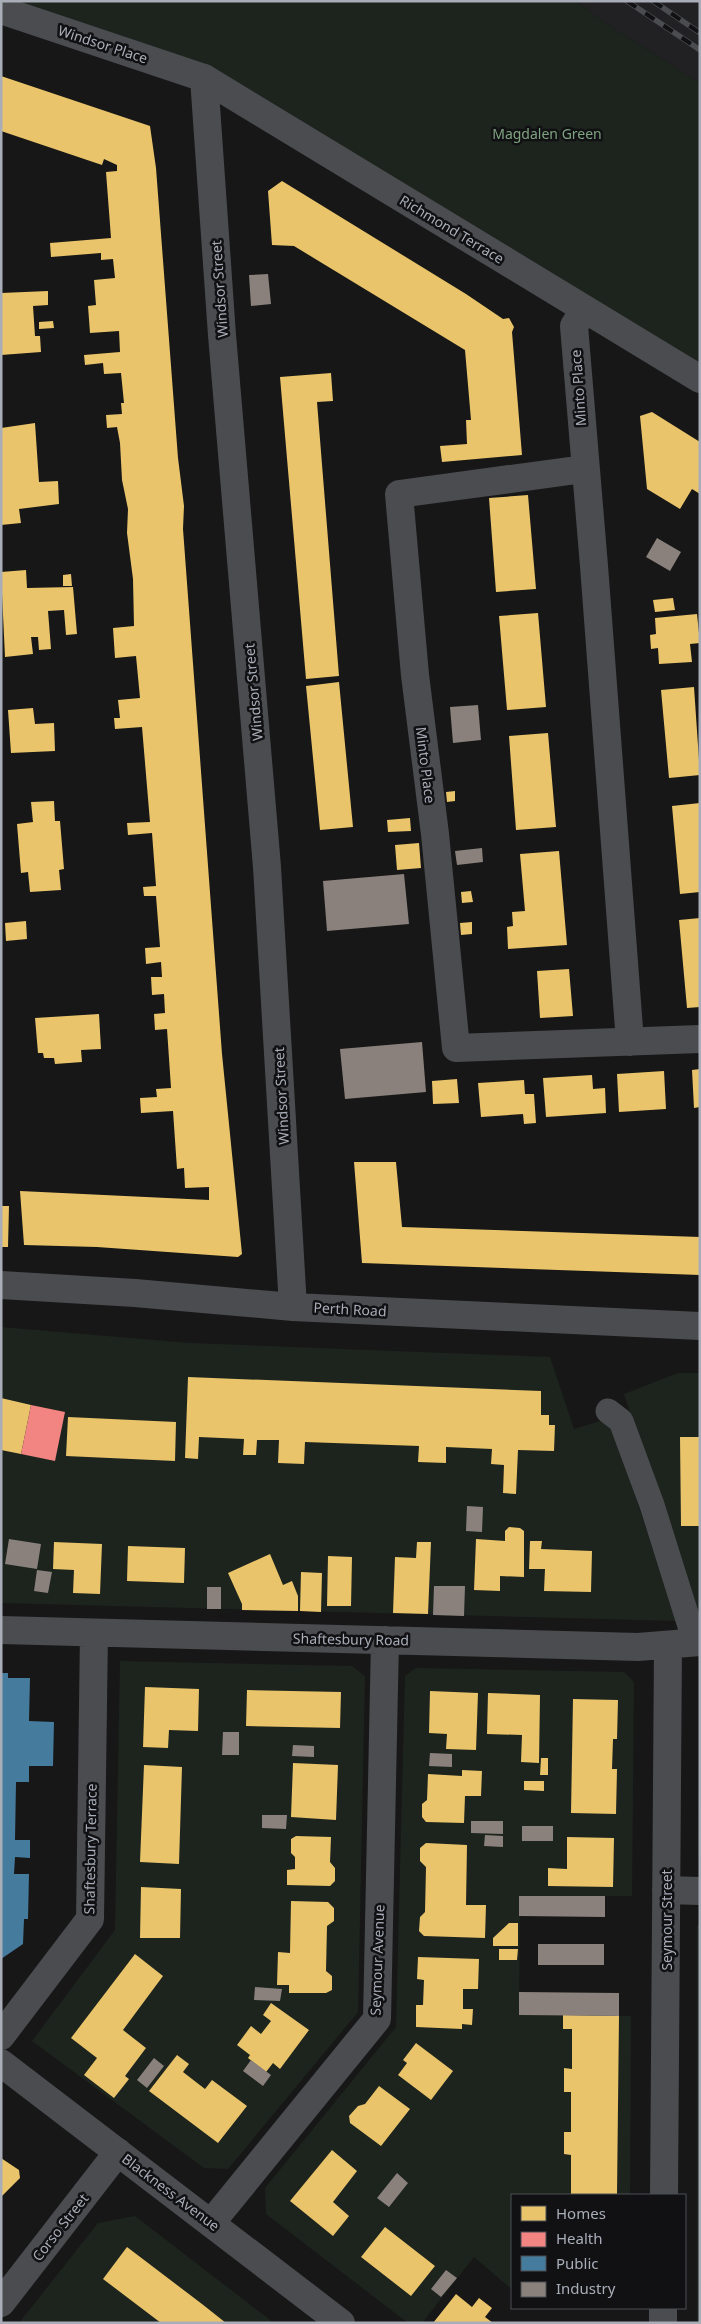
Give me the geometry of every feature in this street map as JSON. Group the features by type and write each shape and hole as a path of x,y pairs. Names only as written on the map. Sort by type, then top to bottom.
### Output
{"street":[{"name":"Windsor Place","path":"1,10 204,78"},
{"name":"Richmond Terrace","path":"204,78 700,379"},
{"name":"Windsor Street","path":"204,78 223,345 267,867 293,1307"},
{"name":"Minto Place","path":"584,310 574,326 630,1042"},
{"name":"Minto Place","path":"584,469 399,494 415,675 435,834 456,1048 700,1039"},
{"name":"Perth Road","path":"1,1284 135,1293 293,1307 700,1326"},
{"path":"608,1411 621,1421 652,1505 698,1642"},
{"name":"Shaftesbury Road","path":"1,1630 638,1647 698,1642"},
{"name":"Shaftesbury Terrace","path":"1,2036 90,1919 94,1632"},
{"name":"Seymour Avenue","path":"211,2222 377,2019 385,1640"},
{"name":"Seymour Street","path":"664,2194 668,1645"},
{"path":"666,1890 700,1891"},
{"name":"Blackness Avenue","path":"1,2063 341,2323"},
{"name":"Corso Street","path":"1,2303 118,2152"},
{"path":"663,2309 663,2323"}],"shaded area":[{"path":"576,1 700,1 700,83 604,22"}],"green space":[{"name":"Magdalen Green","path":"11,1 576,1 604,22 700,83 700,371 213,75"},
{"path":"1,1327 189,1343 550,1357 574,1429 610,1418 676,1621 1,1603"},
{"path":"678,1373 700,1373 700,1621 624,1394"},
{"path":"120,1661 352,1666 365,1676 358,2012 228,2169 204,2168 32,2041 115,1930"},
{"path":"416,1668 624,1672 634,1682 632,1896 520,1896 519,2015 631,2016 630,2194 511,2194 511,2287 474,2257 422,2323 408,2323 266,2214 265,2188 396,2027 405,1676"},
{"path":"700,1671 700,1858 698,1857"},
{"path":"700,1923 700,2323 697,2323 697,1926"},
{"path":"135,2216 274,2323 226,2323 127,2248 161,2323 19,2323 98,2223"}],"building: Homes":[{"path":"1,76 150,126 156,168 178,458 184,506 183,529 222,1054 242,1254 238,1257 97,1247 24,1245 20,1191 209,1200 209,1187 185,1188 184,1168 177,1169 173,1111 141,1113 140,1098 157,1097 156,1089 171,1088 167,1029 155,1030 154,1014 165,1013 164,994 152,995 151,977 162,977 161,962 146,964 145,948 160,947 156,896 144,896 143,887 156,886 152,833 128,835 127,823 150,822 142,727 115,729 114,718 120,718 118,700 140,698 136,656 115,658 113,628 134,626 133,579 127,533 128,509 122,480 120,443 117,427 107,428 106,415 122,414 121,403 124,403 121,373 104,374 103,363 85,365 84,355 120,352 119,331 90,333 88,306 96,305 94,280 115,278 113,259 101,260 101,253 51,257 50,243 111,238 106,172 117,171 117,165 104,159 102,165 1,131"},
{"path":"282,181 466,294 503,319 509,318 514,327 512,332 522,455 442,462 440,446 467,444 466,420 471,420 465,350 294,246 272,245 268,191"},
{"path":"48,291 48,305 33,306 35,336 40,336 41,352 1,355 1,293"},
{"path":"53,321 54,328 39,329 39,322"},
{"path":"331,373 333,401 317,402 339,676 306,679 280,377"},
{"path":"652,412 700,442 700,494 692,489 680,509 647,489 640,416"},
{"path":"35,423 39,482 58,481 59,504 19,509 21,523 1,525 1,428"},
{"path":"528,495 536,589 496,592 489,498"},
{"path":"26,570 27,588 73,587 77,634 66,635 64,610 48,611 51,649 39,650 38,637 31,637 33,654 5,657 1,572"},
{"path":"71,574 72,586 63,586 63,575"},
{"path":"673,598 675,610 655,612 653,600"},
{"path":"538,613 546,707 507,710 499,616"},
{"path":"697,614 700,643 690,644 692,662 659,664 658,648 651,649 650,635 656,634 655,618"},
{"path":"339,682 353,827 320,830 306,686"},
{"path":"694,687 700,775 669,778 661,690"},
{"path":"33,708 35,724 54,723 55,751 11,753 8,710"},
{"path":"548,733 556,827 516,830 509,736"},
{"path":"455,791 455,801 447,802 446,792"},
{"path":"54,801 55,821 60,821 64,869 59,870 61,890 30,892 28,872 21,873 17,824 33,822 31,802"},
{"path":"700,803 700,892 680,894 672,806"},
{"path":"410,818 411,831 388,832 387,820"},
{"path":"419,843 421,868 397,870 395,845"},
{"path":"559,851 567,945 508,949 507,927 513,926 512,912 525,911 520,854"},
{"path":"471,891 473,902 462,903 461,892"},
{"path":"700,918 700,1007 687,1008 679,920"},
{"path":"26,921 27,939 6,941 5,923"},
{"path":"472,922 472,934 461,935 460,923"},
{"path":"569,969 573,1016 540,1018 537,971"},
{"path":"99,1014 101,1049 81,1050 82,1062 55,1064 54,1058 44,1058 43,1053 38,1053 35,1018"},
{"path":"700,1069 700,1107 694,1108 692,1070"},
{"path":"664,1071 666,1109 619,1112 617,1074"},
{"path":"592,1075 593,1089 605,1088 606,1113 546,1117 543,1078"},
{"path":"457,1079 459,1103 433,1104 432,1081"},
{"path":"524,1080 525,1094 534,1094 536,1123 524,1124 523,1114 481,1117 478,1083"},
{"path":"354,1162 396,1162 402,1227 700,1237 700,1275 362,1263"},
{"path":"1,1206 9,1206 8,1247 1,1247"},
{"path":"188,1377 541,1391 541,1415 549,1415 549,1425 555,1425 554,1451 518,1450 516,1494 503,1493 504,1465 491,1464 492,1449 446,1447 446,1463 418,1462 419,1446 305,1442 304,1464 278,1463 279,1440 257,1440 256,1455 243,1455 244,1439 199,1437 198,1459 185,1458"},
{"path":"1,1398 31,1405 21,1454 1,1450"},
{"path":"68,1417 176,1422 175,1461 66,1456"},
{"path":"680,1437 700,1437 700,1526 681,1526"},
{"path":"509,1527 520,1528 524,1531 524,1577 500,1576 500,1591 474,1590 476,1539 505,1541 505,1531"},
{"path":"530,1541 542,1541 541,1549 592,1551 591,1592 544,1591 545,1569 529,1569"},
{"path":"54,1542 102,1544 100,1594 73,1593 74,1570 53,1569"},
{"path":"417,1542 431,1542 428,1614 393,1613 395,1557 416,1558"},
{"path":"128,1546 185,1548 184,1583 127,1581"},
{"path":"270,1554 283,1585 292,1581 298,1596 298,1611 242,1610 242,1604 228,1573"},
{"path":"328,1556 352,1557 351,1606 327,1606"},
{"path":"301,1572 322,1573 321,1612 300,1611"},
{"path":"145,1687 199,1689 198,1731 169,1730 168,1748 143,1747"},
{"path":"247,1690 341,1692 340,1728 246,1726"},
{"path":"430,1691 478,1693 476,1750 446,1749 447,1734 429,1733"},
{"path":"488,1693 540,1695 539,1763 521,1762 522,1735 487,1734"},
{"path":"573,1699 618,1700 617,1739 613,1739 612,1769 617,1769 616,1814 571,1813"},
{"path":"541,1758 548,1758 548,1775 540,1775"},
{"path":"293,1763 338,1765 336,1820 291,1817"},
{"path":"144,1765 182,1767 179,1864 140,1862"},
{"path":"462,1770 482,1771 481,1796 465,1796 464,1823 426,1822 422,1817 422,1804 427,1800 428,1774 462,1776"},
{"path":"524,1781 544,1781 544,1791 524,1790"},
{"path":"296,1836 331,1837 330,1862 335,1868 335,1881 330,1886 287,1885 287,1870 295,1869 295,1857 291,1853 291,1839"},
{"path":"567,1837 614,1838 613,1887 548,1886 548,1868 567,1869"},
{"path":"426,1843 467,1845 466,1905 486,1905 485,1938 424,1936 419,1931 420,1917 425,1912 426,1867 420,1861 420,1848"},
{"path":"141,1887 181,1889 180,1938 140,1938"},
{"path":"291,1901 328,1902 334,1908 334,1921 327,1926 326,1971 332,1976 332,1990 326,1993 289,1993 289,1985 277,1985 278,1952 290,1953"},
{"path":"509,1923 518,1923 518,1946 493,1946 493,1938"},
{"path":"499,1949 518,1949 517,1960 499,1960"},
{"path":"135,1954 163,1976 123,2030 146,2048 125,2076 129,2079 114,2098 84,2075 97,2058 71,2038"},
{"path":"418,1957 479,1959 478,1989 463,1989 463,2009 473,2009 472,2025 462,2024 462,2029 416,2027 416,2005 423,2005 424,1980 417,1979"},
{"path":"271,2003 309,2030 280,2069 273,2063 266,2072 248,2058 250,2055 237,2045 251,2026 261,2034 271,2021 263,2015"},
{"path":"563,2015 619,2016 617,2194 571,2194 571,2155 564,2154 564,2132 571,2132 571,2092 564,2092 564,2068 572,2069 572,2029 563,2029"},
{"path":"416,2043 453,2071 431,2100 398,2075 407,2063 403,2060"},
{"path":"177,2055 189,2064 183,2072 205,2089 212,2080 247,2106 218,2143 149,2091"},
{"path":"379,2086 410,2109 381,2146 350,2123 349,2116 358,2106 365,2104"},
{"path":"332,2150 357,2171 333,2202 349,2216 333,2236 290,2201"},
{"path":"1,2158 19,2170 20,2178 1,2197"},
{"path":"385,2227 435,2266 411,2296 361,2257"},
{"path":"127,2247 226,2323 161,2323 103,2279"},
{"path":"456,2294 472,2307 479,2298 492,2308 485,2317 493,2323 433,2323"}],"building: Health":[{"path":"31,1405 65,1412 55,1461 21,1454"}],"building: Public":[{"path":"1,1673 8,1673 8,1678 30,1678 29,1721 54,1722 53,1766 29,1766 29,1782 16,1782 15,1840 30,1840 30,1858 15,1857 14,1874 29,1874 28,1919 24,1919 23,1944 1,1959"}],"building: Industry":[{"path":"268,274 271,304 251,306 249,275"},
{"path":"657,538 681,552 670,571 646,557"},
{"path":"478,705 481,740 453,743 450,707"},
{"path":"482,848 483,862 457,865 455,851"},
{"path":"404,874 409,924 327,931 323,881"},
{"path":"422,1042 426,1092 345,1099 340,1049"},
{"path":"467,1506 483,1507 482,1532 466,1531"},
{"path":"9,1539 41,1544 37,1569 5,1564"},
{"path":"37,1570 52,1572 48,1593 34,1591"},
{"path":"434,1586 465,1586 464,1616 433,1615"},
{"path":"207,1587 221,1587 221,1609 207,1609"},
{"path":"223,1732 239,1732 239,1755 222,1755"},
{"path":"293,1745 314,1746 314,1757 292,1756"},
{"path":"430,1753 452,1754 452,1767 429,1766"},
{"path":"262,1815 287,1815 286,1829 262,1828"},
{"path":"471,1821 503,1821 503,1834 471,1833"},
{"path":"522,1826 553,1826 553,1841 522,1841"},
{"path":"485,1835 503,1836 503,1847 484,1846"},
{"path":"519,1896 605,1896 605,1917 519,1916"},
{"path":"538,1944 604,1944 604,1965 538,1965"},
{"path":"255,1987 282,1989 280,2001 254,2000"},
{"path":"519,1992 619,1993 619,2016 519,2015"},
{"path":"154,2058 164,2066 147,2088 137,2080"},
{"path":"251,2060 271,2075 263,2086 243,2071"},
{"path":"397,2173 408,2183 389,2207 377,2198"},
{"path":"446,2270 457,2278 441,2297 431,2289"}],"railway":[{"path":"627,1 700,50"},
{"path":"653,1 700,33"}]}
